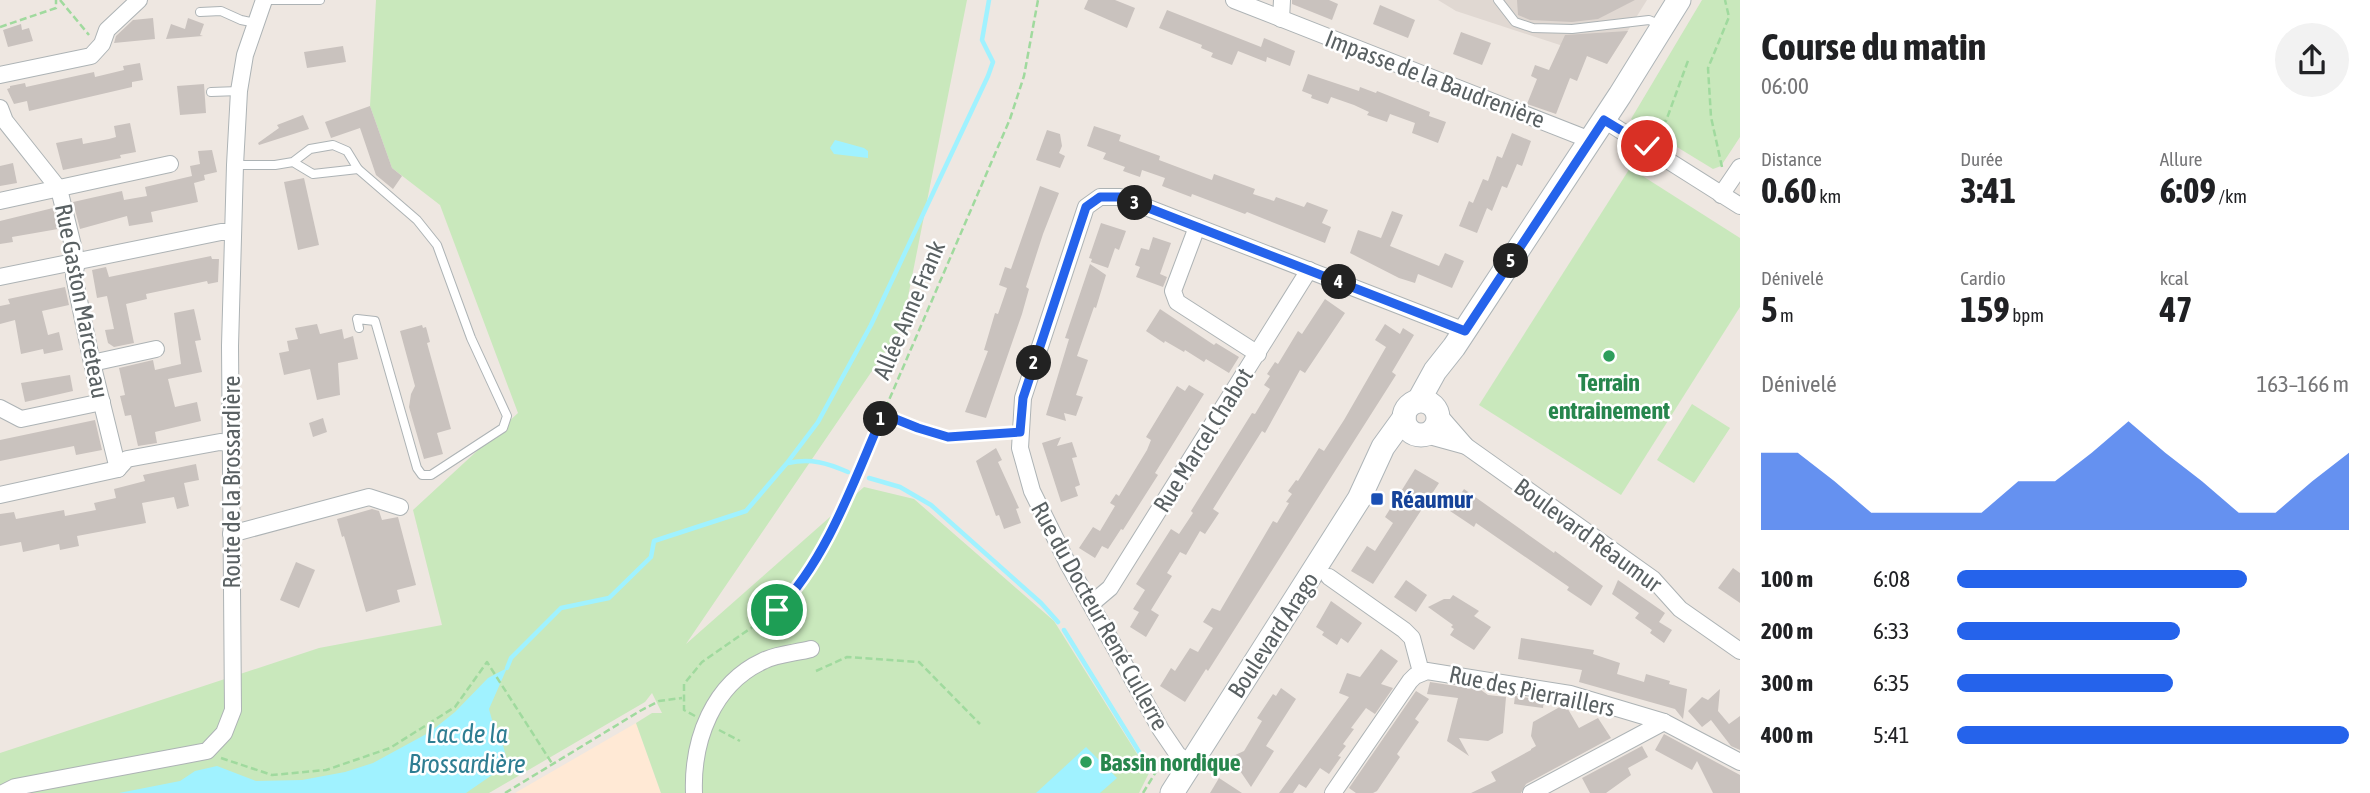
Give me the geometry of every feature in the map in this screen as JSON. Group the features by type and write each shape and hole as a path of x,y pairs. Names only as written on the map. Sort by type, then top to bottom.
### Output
{"main road":[{"name":"Boulevard Arago","path":"1172,793 1317,567 1371,476 1383,447 1424,419 1435,371 1460,339 1604,120 1679,0"}],"street":[{"path":"0,75 91,56 107,30 139,0"},
{"name":"Route de la Brossardière","path":"207,751 224,733 233,710 230,443 235,165 239,90 246,55 264,0"},
{"name":"Impasse de la Baudrenière","path":"1234,0 1590,140"},
{"path":"1281,19 1282,0"},
{"name":"Rue Gaston Marceteau","path":"0,108 5,121 59,189 77,262 74,276 92,363 118,469"},
{"path":"1604,120 1740,206"},
{"path":"0,201 170,164"},
{"path":"1721,195 1740,167"},
{"name":"Rue du Docteur René Cullerre","path":"1190,763 1178,755 1161,730 1067,562 1032,491 1020,448 1023,398 1086,207 1100,197 1120,197 1309,270 1460,339"},
{"name":"Rue Marcel Chabot","path":"1198,227 1173,291 1177,302 1258,354"},
{"path":"0,278 221,232 233,232"},
{"name":"Rue Marcel Chabot","path":"1091,604 1110,588 1309,270"},
{"path":"92,363 156,349"},
{"path":"0,408 21,419 102,402"},
{"name":"Boulevard Réaumur","path":"1424,419 1653,579 1680,609 1740,651"},
{"name":"Boulevard Réaumur","path":"1424,419 1466,446"},
{"path":"0,495 118,469 127,459 219,442 230,443"},
{"path":"231,534 369,496 400,507"},
{"path":"1329,577 1412,638 1421,672"},
{"path":"694,793 696,757 704,726 723,694 744,672 765,659 811,649"},
{"name":"Rue des Pierraillers","path":"1333,793 1410,681 1421,672 1434,671 1570,694 1664,722 1740,762"},
{"path":"1531,793 1664,722"},
{"path":"3,793 15,787 207,751"}],"lane":[{"path":"264,0 320,0"},
{"path":"1498,0 1515,22 1533,28 1572,29 1648,20 1664,26"},
{"path":"200,12 221,12 256,23"},
{"path":"211,92 239,90"},
{"path":"235,165 293,162 310,149 333,145 347,150 358,169 417,220 437,244 471,338 507,416 503,428 431,475 422,475 375,321 357,319 359,328"},
{"path":"293,162 313,174 358,169"}],"path":[{"path":"0,27 56,8 58,0"},
{"path":"58,0 99,47"},
{"name":"Allée Anne Frank","path":"552,765 659,701 682,698 684,684 702,662 777,610 796,591 811,568 852,486 1010,119 1024,76 1038,0"},
{"path":"1722,170 1711,117 1708,68 1730,17 1725,0"},
{"path":"1637,122 1666,121 1689,58"},
{"path":"883,414 948,437 1020,432"},
{"path":"816,671 847,657 919,662 980,724"},
{"path":"207,751 272,775 326,771 390,748 455,707 487,662 552,765 505,793"},
{"path":"1143,793 1161,766 1165,754"}],"shaded area":[{"path":"1438,0 1647,0 1607,64 1560,45 1456,11"},
{"path":"636,723 661,793 515,793"}],"green space":[{"path":"376,0 967,0 902,327 686,644 864,487 914,499 1054,621 1149,773 1139,793 661,793 636,723 652,713 662,713 652,693 645,702 489,793 0,793 0,753 319,648 442,625 413,510 518,413 440,205 392,168 370,106"},
{"path":"1702,0 1740,0 1740,137 1721,166 1713,169 1631,119"},
{"name":"Terrain entrainement","path":"1630,168 1740,238 1740,307 1621,495 1479,405"},
{"path":"1692,404 1730,428 1694,483 1657,460"}],"water":[{"path":"835,140 864,148 868,151 868,158 834,154 830,148"},
{"name":"Lac de la Brossardière","path":"507,668 489,709 508,764 466,793 119,793 180,781 195,771 217,766 256,781 302,780 345,772 373,763 430,732 455,712 488,678"},
{"name":"Bassin nordique","path":"1086,747 1117,778 1100,793 1036,793"}],"building":[{"path":"1088,0 1115,0 1135,8 1127,28 1084,9"},
{"path":"1292,0 1329,0 1338,4 1332,20 1292,4"},
{"path":"1517,0 1635,0 1598,19 1572,22 1530,20 1518,15"},
{"path":"1380,5 1415,20 1408,38 1373,24"},
{"path":"1167,10 1261,47 1264,38 1295,51 1290,66 1267,57 1266,62 1238,51 1232,65 1211,57 1213,53 1201,48 1202,45 1159,28"},
{"path":"153,18 155,39 114,43 116,36 133,20"},
{"path":"188,18 204,24 200,35 203,36 166,39 171,24 185,29"},
{"path":"21,24 22,30 29,28 33,41 8,47 3,30"},
{"path":"1628,31 1607,64 1587,56 1577,81 1570,78 1556,114 1527,104 1537,79 1531,76 1535,65 1549,70 1565,35"},
{"path":"1461,32 1491,43 1482,65 1453,54"},
{"path":"343,46 346,62 307,68 304,52"},
{"path":"140,63 143,80 132,82 132,87 29,111 27,101 14,104 7,89 25,83 26,87 94,72 95,77 124,70 123,66"},
{"path":"1308,74 1359,91 1360,87 1376,93 1377,91 1430,112 1429,116 1446,122 1438,143 1412,133 1415,123 1390,114 1387,122 1331,97 1328,104 1311,98 1312,95 1302,91"},
{"path":"204,84 206,113 180,115 177,86"},
{"path":"370,106 392,168 402,176 393,189 376,175 360,128 331,138 325,122"},
{"path":"303,115 309,129 259,145 258,143 279,128 277,125"},
{"path":"130,123 136,152 120,155 121,158 63,170 56,143 82,138 83,144 109,139 116,137 114,126"},
{"path":"1094,126 1121,135 1119,141 1160,156 1159,160 1212,180 1214,174 1255,189 1253,194 1274,201 1276,197 1304,207 1307,202 1328,210 1322,223 1331,227 1325,243 1247,212 1245,214 1162,186 1165,178 1142,170 1140,177 1123,171 1125,167 1103,159 1106,153 1087,146"},
{"path":"1047,130 1060,134 1062,146 1059,153 1065,156 1060,168 1036,160"},
{"path":"1512,133 1531,141 1522,166 1517,164 1507,188 1502,186 1492,211 1487,208 1477,233 1459,226 1469,201 1473,203 1483,179 1488,181 1497,156 1502,158"},
{"path":"212,150 217,172 204,175 205,180 194,183 198,202 151,212 153,222 129,226 127,216 80,229 73,202 122,191 124,200 147,196 145,187 192,176 190,166 200,164 198,151"},
{"path":"13,163 17,183 0,186 0,166"},
{"path":"304,178 319,245 298,250 284,182"},
{"path":"1040,186 1059,193 1043,234 1026,287 1029,289 1022,314 986,418 965,412 988,351 984,350 995,313 998,314 1007,288 999,285 1005,267 1011,269"},
{"path":"53,208 58,229 12,237 13,242 0,244 0,221"},
{"path":"1392,211 1403,215 1390,246 1439,266 1445,253 1464,261 1452,288 1418,274 1415,283 1399,278 1350,253 1358,230 1381,238"},
{"path":"1101,223 1126,231 1119,250 1115,248 1108,268 1091,262 1092,259 1089,258"},
{"path":"1153,237 1171,243 1160,274 1167,277 1163,287 1136,277 1140,267 1135,265 1141,248 1149,250"},
{"path":"211,256 212,259 219,259 218,282 208,284 207,281 146,294 147,299 126,304 134,343 114,347 108,343 105,330 114,329 107,296 97,298 92,270 106,267 109,277"},
{"path":"1090,264 1106,275 1077,356 1088,360 1076,395 1083,397 1076,416 1064,413 1066,421 1046,415 1069,339 1065,338"},
{"path":"65,287 69,305 42,311 48,335 59,332 63,350 44,354 43,349 21,354 15,320 0,324 0,306 10,304 8,299"},
{"path":"1325,299 1345,313 1305,373 1300,370 1265,433 1262,431 1213,509 1219,513 1205,534 1200,531 1186,555 1180,552 1167,573 1172,576 1151,610 1159,615 1146,637 1130,627 1139,612 1133,609 1145,590 1136,584 1171,529 1179,534 1193,513 1191,511 1270,389 1264,385 1270,376 1267,374 1275,362 1278,364 1298,331 1302,334"},
{"path":"194,309 201,340 195,341 202,372 168,379 175,407 197,402 201,421 155,432 157,443 138,446 131,415 125,416 120,396 125,395 119,368 153,360 155,370 181,364 174,313"},
{"path":"1160,309 1214,345 1216,343 1239,357 1229,373 1206,359 1204,362 1185,350 1184,352 1165,341 1164,343 1146,331"},
{"path":"317,324 320,334 342,329 344,339 353,336 358,359 338,363 340,395 317,400 310,369 284,375 279,353 289,351 287,341 298,339 295,328"},
{"path":"1385,324 1400,334 1403,328 1414,335 1392,372 1396,375 1208,671 1206,669 1185,702 1160,686 1171,668 1175,671 1190,648 1198,652 1213,628 1203,622 1212,608 1220,611 1273,521 1277,523 1289,503 1286,502 1292,494 1288,491 1296,480 1298,481 1319,448 1324,451 1344,420 1386,347 1375,340"},
{"path":"422,325 423,328 426,327 430,342 427,343 451,429 437,433 443,454 424,459 409,407 415,386 400,331"},
{"path":"70,375 73,391 25,402 21,383"},
{"path":"1189,385 1204,394 1123,530 1121,529 1108,549 1102,546 1095,558 1079,548 1093,527 1100,531 1115,506 1110,503 1116,494 1119,496 1147,450 1151,440 1146,437 1177,386 1185,391"},
{"path":"323,418 327,432 313,437 309,423"},
{"path":"95,420 102,450 76,455 74,446 0,461 0,440"},
{"path":"1061,437 1057,446 1072,442 1077,457 1072,458 1080,485 1075,487 1078,496 1061,502 1042,443"},
{"path":"996,448 1002,460 998,462 1019,508 1016,509 1021,523 1004,529 999,515 996,516 976,461"},
{"path":"196,464 199,480 184,483 189,506 177,509 174,497 142,503 146,523 77,536 79,546 60,550 59,544 23,552 21,542 0,546 0,514 14,512 16,519 64,510 65,516 96,510 94,503 116,498 114,489 145,481 143,475"},
{"path":"1415,469 1439,483 1373,584 1351,571 1367,546 1375,551 1393,523 1385,517"},
{"path":"1464,489 1603,586 1591,606 1567,590 1569,587 1476,523 1474,527 1450,511"},
{"path":"372,509 379,511 382,520 398,517 416,585 397,590 400,602 366,612 337,519"},
{"path":"296,562 315,570 299,608 280,600"},
{"path":"1733,568 1740,573 1740,603 1718,588"},
{"path":"1406,580 1427,595 1416,612 1394,597"},
{"path":"1618,580 1665,613 1659,622 1672,630 1664,643 1635,618 1639,613 1612,594"},
{"path":"1453,595 1479,611 1474,616 1491,627 1474,650 1450,635 1454,629 1451,627 1453,625 1428,607 1450,599"},
{"path":"1331,601 1362,623 1348,643 1341,638 1337,645 1322,635 1324,632 1316,627"},
{"path":"1521,638 1594,650 1593,654 1620,663 1617,674 1644,682 1646,674 1687,689 1683,719 1675,709 1579,682 1582,670 1518,659"},
{"path":"1381,649 1398,661 1381,684 1393,688 1375,714 1366,708 1351,728 1354,729 1338,756 1341,757 1329,774 1320,768 1306,788 1299,784 1293,793 1279,793 1349,697 1339,693 1347,673 1360,677"},
{"path":"1430,682 1506,697 1503,733 1488,741 1459,738 1469,756 1447,741 1458,698 1427,694"},
{"path":"1281,688 1296,699 1266,746 1274,751 1251,787 1232,759 1244,751 1262,721 1257,718 1273,694 1276,696"},
{"path":"1720,689 1718,711 1729,724 1740,716 1740,750 1731,746 1711,720 1702,727 1688,711 1702,697 1708,700"},
{"path":"1416,691 1429,699 1415,719 1419,722 1397,754 1400,757 1377,791 1356,793 1349,788"},
{"path":"1515,696 1544,700 1543,708 1514,704"},
{"path":"1565,704 1579,728 1598,718 1611,738 1526,784 1521,793 1471,793 1496,781 1491,772 1536,746 1531,736 1533,722"},
{"path":"1664,734 1740,775 1740,793 1713,793 1697,761 1692,770 1655,750"},
{"path":"1642,746 1648,757 1628,768 1631,775 1606,793 1590,793 1582,778"},
{"path":"1219,778 1242,793 1210,793"}],"waterway":[{"path":"507,668 511,658 561,608 609,598 651,557 654,541 746,511 818,422 871,325 988,76 993,62 982,40 989,0"},
{"path":"788,463 819,462 848,472"},
{"path":"869,478 900,487 931,505 1041,603 1058,622"},
{"path":"1064,630 1149,768"}],"place":[{"name":"Terrain entrainement","path":"1609,356"},
{"name":"Réaumur","path":"1377,499"},
{"name":"Bassin nordique","path":"1086,762"}],"route":[{"path":"777,610 796,591 811,568 852,486 883,414 948,437 1020,432 1023,398 1086,207 1100,197 1120,197 1465,331 1604,120 1647,146"}]}
